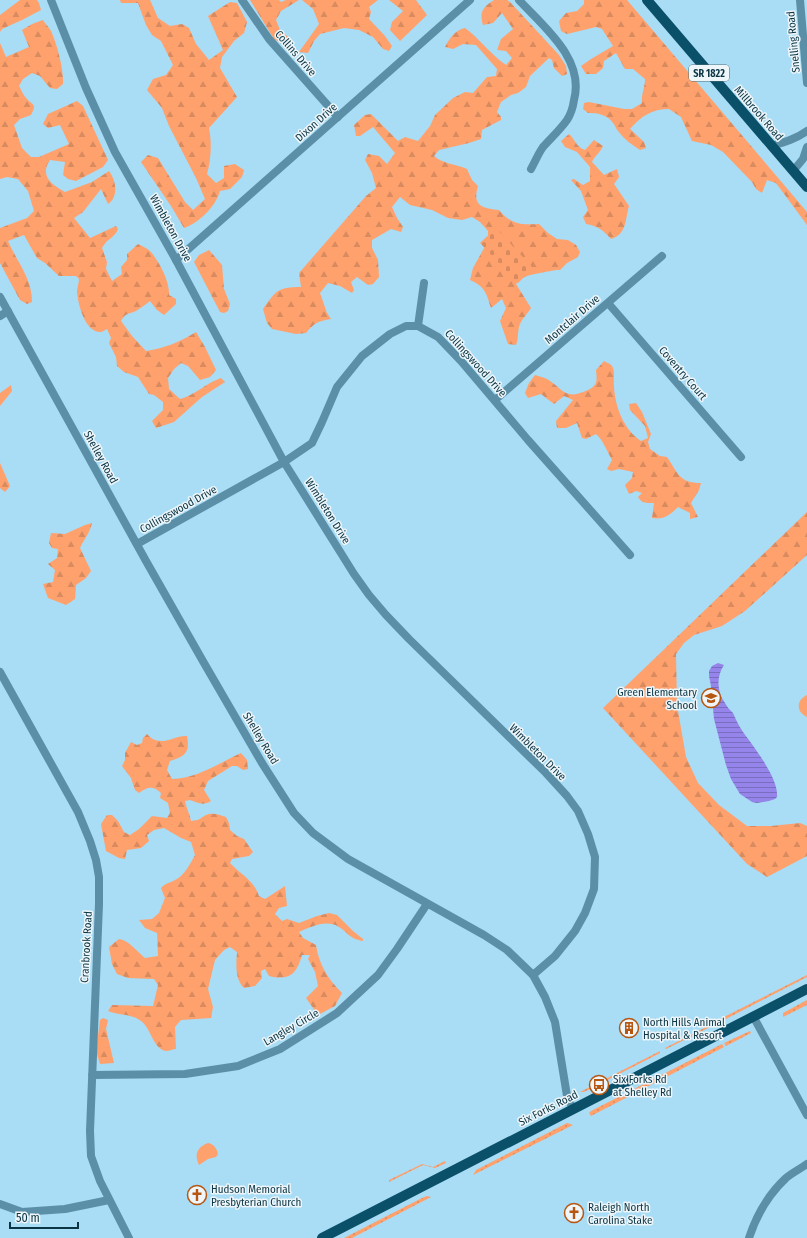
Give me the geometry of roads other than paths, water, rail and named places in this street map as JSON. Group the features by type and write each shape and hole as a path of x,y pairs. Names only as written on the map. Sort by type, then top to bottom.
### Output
{"main road":[{"name":"Millbrook Road","path":"647,0 807,187"},
{"name":"Six Forks Road","path":"322,1238 807,989"}],"street":[{"name":"Wimbleton Drive","path":"51,0 86,88 115,152 176,260 284,462 354,574 386,615 546,773 567,796 578,811 588,834 595,857 594,889 585,913 575,931 555,956 533,975"},
{"name":"Collins Drive","path":"242,0 269,39 338,117"},
{"name":"Dixon Drive","path":"176,260 470,0"},
{"path":"519,0 561,46 573,66 576,81 576,94 571,113 542,149 531,169"},
{"name":"Snelling Road","path":"800,0 807,83"},
{"path":"772,146 792,140 807,131"},
{"path":"793,171 803,159 807,147"},
{"name":"Montclair Drive","path":"495,400 662,256"},
{"path":"418,326 424,283"},
{"name":"Shelley Road","path":"0,297 137,544 262,763 294,813 313,834 348,859 473,929 507,950 533,975 545,997 555,1022 567,1096 573,1109"},
{"name":"Coventry Court","path":"608,303 741,457"},
{"path":"0,316 8,311"},
{"name":"Collingswood Drive","path":"137,544 284,462 312,443 337,387 362,356 390,334 406,326 418,326 438,337 630,555"},
{"name":"Cranbrook Road","path":"0,672 78,812 96,860 99,880 99,904 90,1130 91,1156 110,1200 129,1238"},
{"name":"Langley Circle","path":"92,1075 185,1074 238,1066 280,1049 337,1013 378,975 427,904"},
{"path":"753,1016 807,1115"},
{"path":"749,1238 764,1206 774,1190 787,1177 807,1164"},
{"path":"0,1204 22,1212 65,1209 110,1200"}],"place":[{"name":"Green Elementary School","path":"711,698"},
{"name":"North Hills Animal Hospital & Resort","path":"629,1028"},
{"name":"Six Forks Rd at Shelley Rd","path":"599,1085"},
{"name":"Hudson Memorial Presbyterian Church","path":"197,1195"},
{"name":"Raleigh North Carolina Stake","path":"574,1213"}]}
